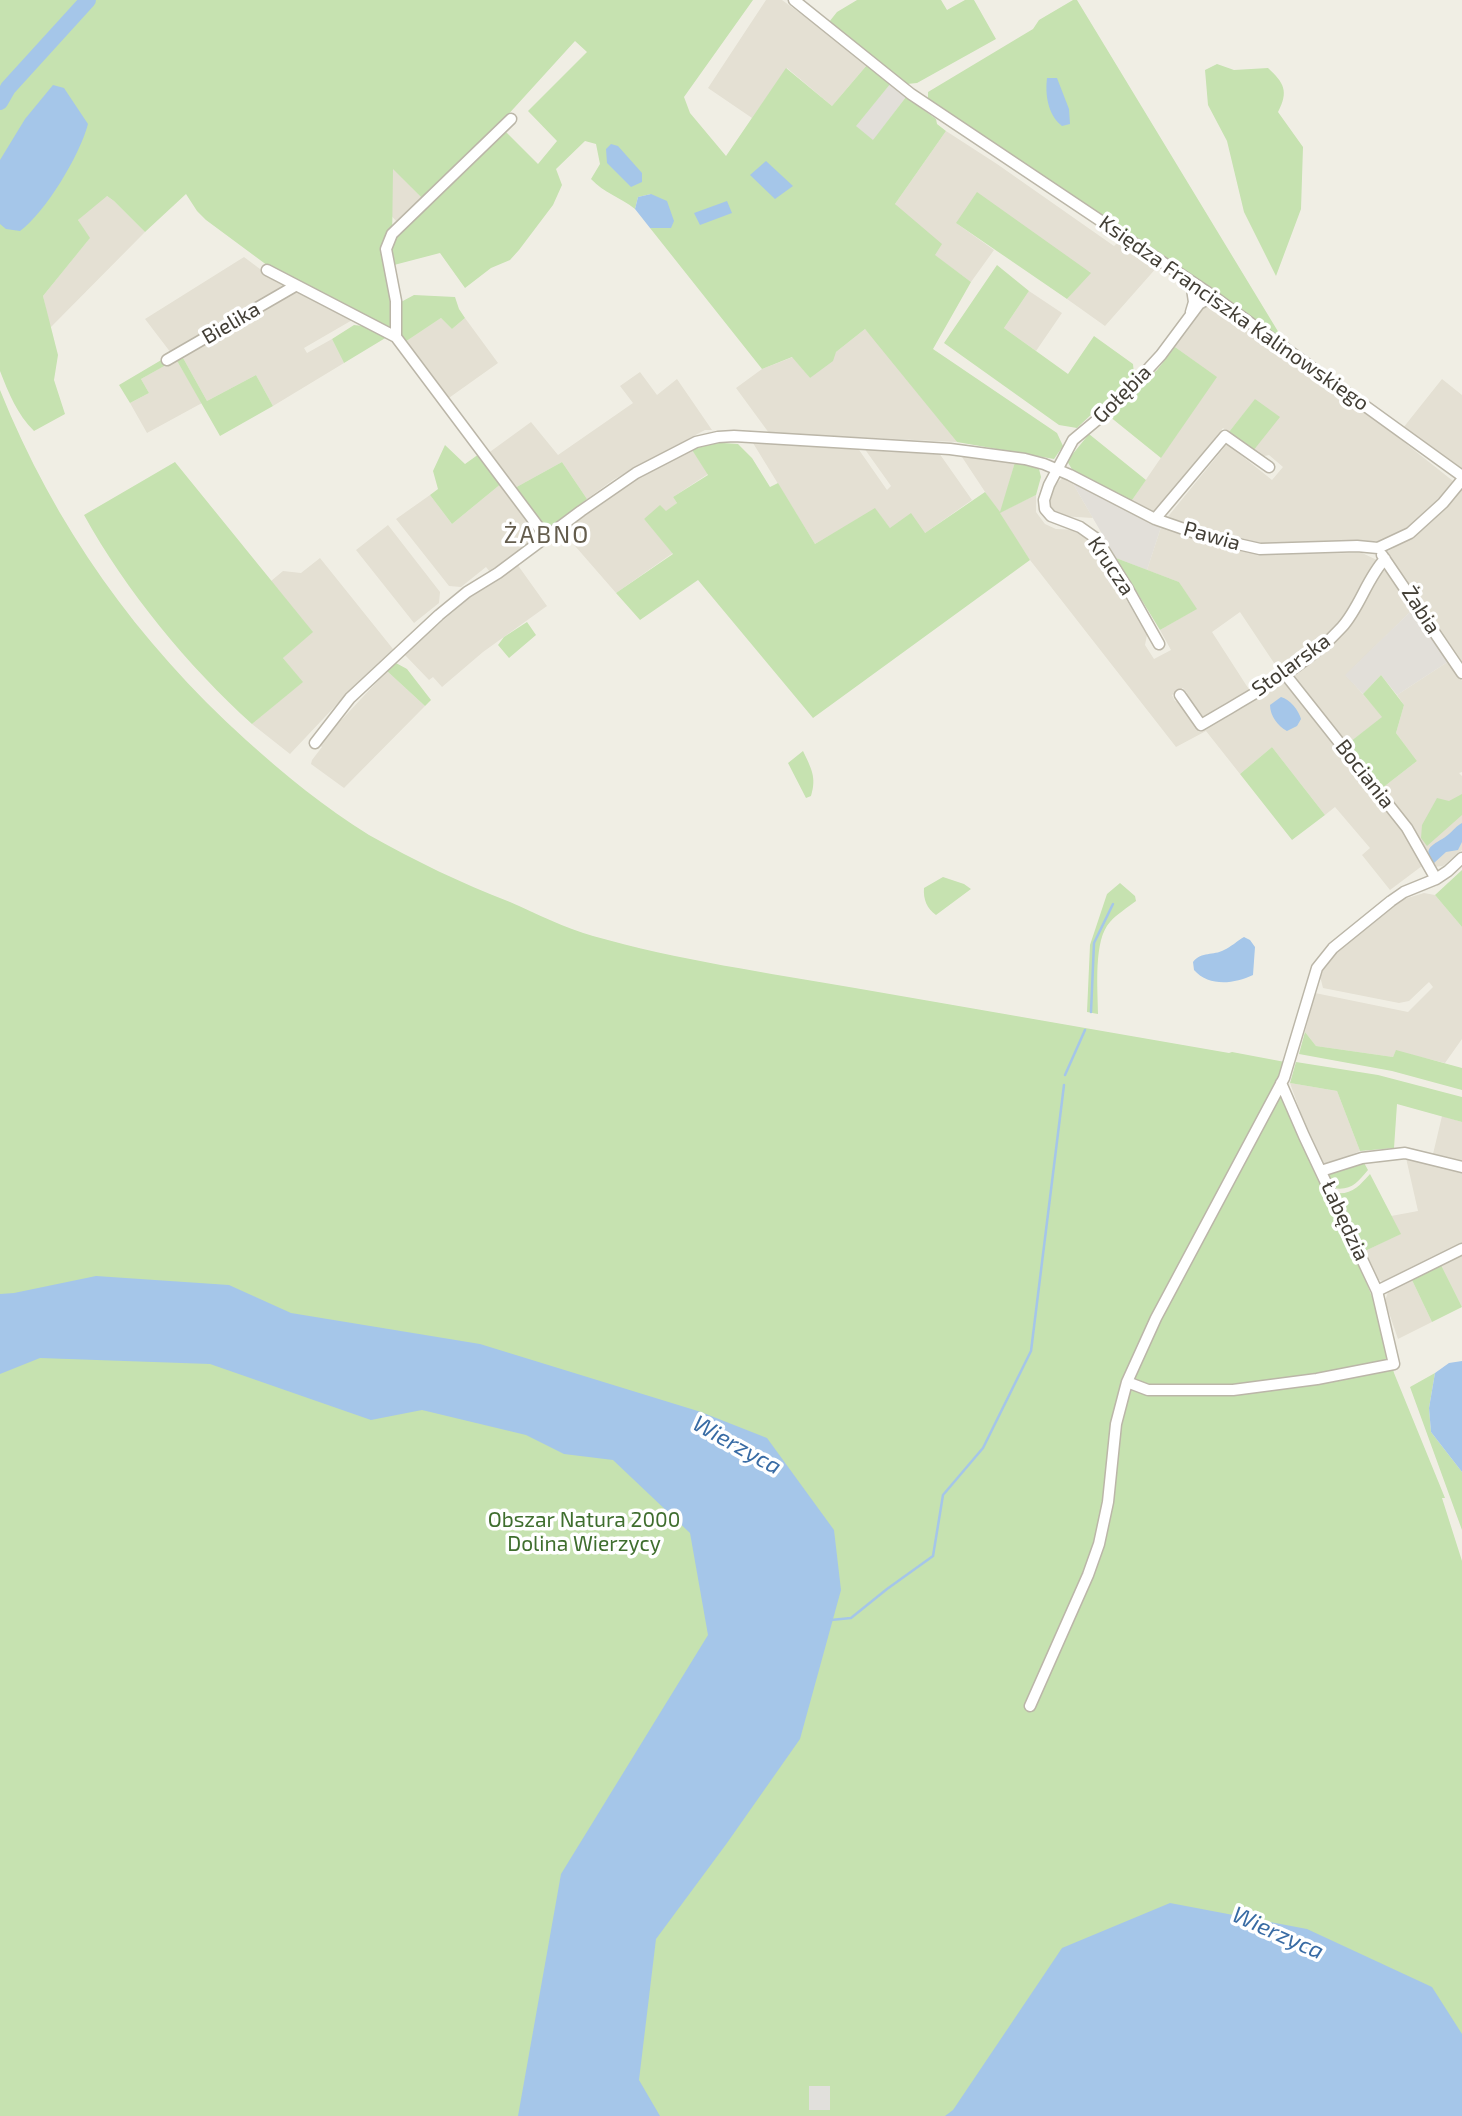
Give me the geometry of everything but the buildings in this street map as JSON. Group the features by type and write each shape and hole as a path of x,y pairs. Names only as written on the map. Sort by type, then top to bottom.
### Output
{"street":[{"name":"Księdza Franciszka Kalinowskiego","path":"794,0 911,94 1213,296 1462,478"},
{"path":"396,337 396,301 386,249 392,234 511,119"},
{"path":"267,270 396,337 546,537"},
{"path":"1188,319 1194,302 1191,282"},
{"name":"Bielika","path":"167,360 295,286"},
{"name":"Gołębia","path":"1058,470 1073,440 1097,421 1149,368 1199,304 1213,296"},
{"name":"Pawia","path":"315,743 350,698 467,592 498,573 636,473 686,446 710,439 734,436 950,449 1025,459 1058,470 1155,519 1207,537 1260,549 1340,546 1378,548 1410,533 1443,503 1462,478"},
{"path":"1155,519 1224,436 1269,467"},
{"name":"Krucza","path":"1058,470 1044,496 1045,509 1054,518 1080,527 1097,539 1159,644"},
{"name":"Żabia","path":"1378,548 1462,673"},
{"name":"Stolarska","path":"1180,695 1201,725 1286,674 1342,628 1385,559"},
{"name":"Bociania","path":"1286,674 1407,828 1436,879"},
{"path":"1030,1706 1099,1544 1108,1502 1116,1424 1126,1382 1156,1318 1281,1083 1314,976 1325,955 1391,901 1404,892 1448,872 1462,858"},
{"name":"Łabędzia","path":"1126,1382 1148,1391 1233,1390 1317,1379 1394,1364 1377,1291 1281,1083"},
{"path":"1321,1171 1362,1158 1405,1153 1462,1167"},
{"path":"1377,1291 1462,1249"}],"shaded area":[{"path":"766,0 782,0 867,65 832,106 787,68 752,118 708,88"},
{"path":"891,83 906,97 873,141 855,126"},
{"path":"350,124 422,198 397,222 373,196"},
{"path":"946,131 1114,246 1119,241 1158,266 1105,326 1067,299 1090,272 956,223 994,250 971,282 934,255 895,204"},
{"path":"104,194 145,232 50,328 43,296 89,239 78,220"},
{"path":"244,257 287,287 171,353 145,319"},
{"path":"296,290 354,319 304,348 307,353 332,339 344,363 273,406 256,375 207,401 182,356"},
{"path":"1029,291 1062,313 1036,351 1004,328"},
{"path":"1216,305 1276,345 1366,412 1453,481 1452,487 1409,531 1379,541 1257,544 1166,519 1227,444 1272,480 1283,467 1269,455 1260,457 1253,451 1256,399 1229,432 1223,428 1154,515 1130,503 1216,377 1175,347 1201,307"},
{"path":"441,318 452,329 465,318 498,363 446,400 405,342"},
{"path":"865,329 957,442 769,433 736,388 762,369 793,357 810,378 836,352"},
{"path":"176,359 202,403 147,433 130,403 149,393 141,379"},
{"path":"640,372 657,395 677,379 712,430 705,430 639,465 587,499 562,462 513,489 487,454 531,422 558,455 633,403 620,386"},
{"path":"1442,379 1462,395 1462,472 1403,428"},
{"path":"753,443 857,447 887,490 891,486 864,448 939,453 972,500 925,533 890,528 875,509 815,544"},
{"path":"692,450 708,474 673,497 677,503 666,512 644,519 673,553 616,593 562,531 618,491 655,468"},
{"path":"960,454 1015,462 1001,512 1036,495 1036,512 1045,524 1056,529 1078,530 1088,534 1147,635 1145,645 1154,659 1171,650 1160,630 1196,609 1179,582 1147,570 1161,527 1224,548 1257,554 1362,553 1377,560 1354,605 1331,633 1280,672 1240,612 1212,632 1250,691 1205,719 1199,717 1186,698 1187,693 1183,688 1172,695 1175,701 1181,702 1198,727 1285,679 1415,846 1422,866 1390,890 1362,855 1370,848 1335,807 1325,815 1272,747 1240,774 1206,731 1176,747 1030,560"},
{"path":"1063,478 1072,482 1093,518 1061,516 1054,514 1048,506 1048,498 1055,484"},
{"path":"1072,482 1161,527 1147,570 1116,558"},
{"path":"502,483 538,532 538,539 490,572 486,567 461,587 449,586 396,519 430,495 452,524"},
{"path":"1462,489 1462,668 1387,552 1421,530"},
{"path":"388,525 440,592 439,603 414,623 356,550"},
{"path":"320,558 393,649 290,754 252,724 302,682 283,658 312,632 271,581 283,571 301,573"},
{"path":"517,564 547,606 483,652 442,687 433,677 429,680 404,654 474,594"},
{"path":"1387,569 1414,608 1346,675 1383,717 1346,745 1291,674 1350,625 1378,575"},
{"path":"1414,608 1449,661 1397,695 1381,675 1363,694 1345,675"},
{"path":"1449,661 1462,681 1462,772 1459,773 1462,776 1462,850 1443,866 1433,867 1381,789 1417,761 1396,733 1404,705 1397,695"},
{"path":"387,671 425,706 344,788 311,764 312,760 322,747 319,744"},
{"path":"1424,893 1435,895 1462,927 1462,1039 1445,1063 1396,1051 1393,1057 1316,1046 1305,1032 1315,993 1408,1012 1433,987 1429,982 1409,1001 1399,1003 1323,988 1320,976 1322,968 1333,953 1375,918 1401,900"},
{"path":"1290,1083 1337,1091 1360,1151 1326,1165 1318,1162"},
{"path":"1442,1116 1462,1122 1462,1161 1433,1154"},
{"path":"1406,1158 1462,1172 1462,1243 1385,1282 1376,1279 1365,1251 1400,1234 1391,1216 1418,1211"},
{"path":"1462,1255 1462,1307 1441,1265"},
{"path":"1412,1280 1432,1322 1398,1339 1385,1301 1388,1292"},
{"path":"809,2086 830,2086 830,2110 809,2110"}],"green space":[{"path":"0,0 753,0 684,97 690,113 726,156 786,68 832,106 867,65 891,83 856,126 873,140 906,97 936,119 937,124 946,131 895,204 942,244 935,255 971,282 933,349 1057,433 1063,446 1054,459 957,442 865,329 836,352 833,361 810,378 792,357 762,369 650,228 663,227 651,194 638,197 635,209 596,184 591,179 600,164 596,144 585,141 556,169 562,185 553,205 519,250 510,260 491,268 465,288 440,253 394,265 392,256 394,330 283,277 206,220 186,194 145,232 107,196 78,220 90,238 43,296 58,355 54,380 65,414 34,431 18,411 0,371","holes":["575,41 587,52 528,111 557,141 538,164 505,131 395,238 392,245 393,169 422,198 495,129"]},
{"path":"857,0 941,0 947,10 965,0 974,0 996,39 917,83 907,84 829,22 837,12"},
{"path":"1077,0 1282,338 928,101 928,92 1033,29 1039,20"},
{"path":"1217,64 1234,70 1268,68 1283,88 1278,112 1303,147 1301,209 1276,276 1244,212 1227,141 1208,105 1205,70"},
{"path":"977,192 1091,273 1067,299 956,223"},
{"path":"997,265 1029,291 1004,328 1068,374 1094,336 1133,364 1134,374 1077,428 1059,425 944,343"},
{"path":"414,295 455,297 465,318 452,329 441,318 405,342 400,333 401,302"},
{"path":"354,325 363,326 387,337 344,363 332,339"},
{"path":"1175,347 1217,377 1161,458 1109,416 1157,370"},
{"path":"182,356 207,401 256,375 273,406 220,436 176,359"},
{"path":"163,359 166,365 141,379 149,393 130,403 119,385"},
{"name":"Obszar Natura 2000 Dolina Wierzycy","path":"0,390 46,489 73,535 135,622 169,663 206,702 290,778 353,825 404,854 562,925 625,945 723,965 1285,1062 1282,1075 1375,1304 1394,1373 1445,1498 1442,1498 1462,1561 1462,2116 0,2116"},
{"path":"1255,399 1280,417 1253,451 1229,432"},
{"path":"1089,434 1146,480 1130,503 1073,471 1067,461"},
{"path":"709,442 738,444 752,458 770,487 778,483 815,544 875,508 890,528 911,513 925,533 985,492 1000,512 1015,462 1039,469 1041,477 1036,495 1000,513 1030,560 813,718 698,580 640,620 616,593 673,554 644,519 660,505 666,511 677,503 673,497 708,475 692,450"},
{"path":"445,445 465,464 479,454 502,483 452,524 430,495 438,489 433,471"},
{"path":"175,462 313,632 283,658 303,682 252,724 205,678 160,626 119,572 84,515"},
{"path":"562,462 587,499 553,526 539,523 513,489"},
{"path":"1116,558 1179,582 1197,609 1160,630"},
{"path":"527,622 536,635 509,658 498,645 504,637"},
{"path":"396,663 407,669 431,700 425,706 387,671"},
{"path":"1381,675 1404,705 1396,733 1417,761 1381,789 1346,745 1382,717 1363,694"},
{"path":"1272,747 1325,815 1292,840 1240,774"},
{"path":"803,751 813,778 811,796 806,798 788,763"},
{"path":"1462,794 1462,815 1427,846 1421,838 1422,825 1437,798 1449,801"},
{"path":"1462,870 1462,927 1435,895"},
{"path":"943,877 971,889 936,915 926,903 924,888"},
{"path":"1120,883 1135,896 1136,901 1113,919 1105,930 1099,953 1098,1014 1087,1012 1090,945 1107,894"},
{"path":"1305,1032 1316,1046 1393,1057 1396,1050 1462,1068 1462,1090 1392,1071 1299,1054"},
{"path":"1296,1062 1378,1075 1462,1097 1462,1122 1397,1104 1394,1148 1360,1151 1337,1091 1290,1083"},
{"path":"1363,1161 1368,1170 1357,1182 1345,1188 1333,1188 1328,1175"},
{"path":"1370,1174 1401,1234 1365,1251 1335,1193 1351,1191"},
{"path":"1441,1265 1462,1307 1432,1322 1412,1280"},
{"path":"1435,1373 1429,1408 1431,1432 1462,1472 1462,1530 1410,1387"}],"water":[{"path":"1047,78 1057,78 1069,109 1070,124 1062,126 1053,116 1047,98"},
{"path":"53,85 64,88 88,124 84,137 70,167 30,223 20,231 6,229 0,224 0,160 25,119"},
{"path":"611,144 618,146 642,173 642,182 631,187 607,163 606,149"},
{"path":"766,161 793,186 775,199 750,175"},
{"path":"651,194 667,201 674,221 671,228 650,228 635,209 638,197"},
{"path":"727,201 732,213 700,225 694,213"},
{"path":"1281,697 1294,706 1301,719 1297,726 1287,731 1275,720 1270,709 1270,705"},
{"path":"1462,823 1462,842 1458,850 1446,852 1434,863 1428,853 1429,849"},
{"path":"1244,937 1255,947 1253,975 1222,982 1207,979 1194,970 1193,962 1196,959 1224,950"},
{"path":"96,1276 229,1285 291,1313 480,1344 701,1412 767,1438 834,1530 841,1590 800,1739 656,1939 639,2080 660,2116 518,2116 561,1874 708,1635 690,1533 613,1460 564,1454 526,1435 422,1410 371,1420 210,1364 40,1358 0,1374 0,1294"},
{"path":"1462,1361 1462,1472 1431,1432 1429,1408 1435,1373 1449,1363"},
{"path":"1170,1903 1307,1929 1432,1987 1462,2034 1462,2116 945,2116 953,2110 1062,1948"}],"waterway":[{"name":"Wierzyca","path":"0,102 8,88 88,0"},
{"path":"1091,1012 1094,943 1113,904"},
{"path":"1065,1075 1085,1030"},
{"path":"831,1620 851,1618 933,1556 943,1495 983,1448 1031,1351 1064,1085"}],"district":[{"name":"ŻABNO","path":"547,535"}]}
